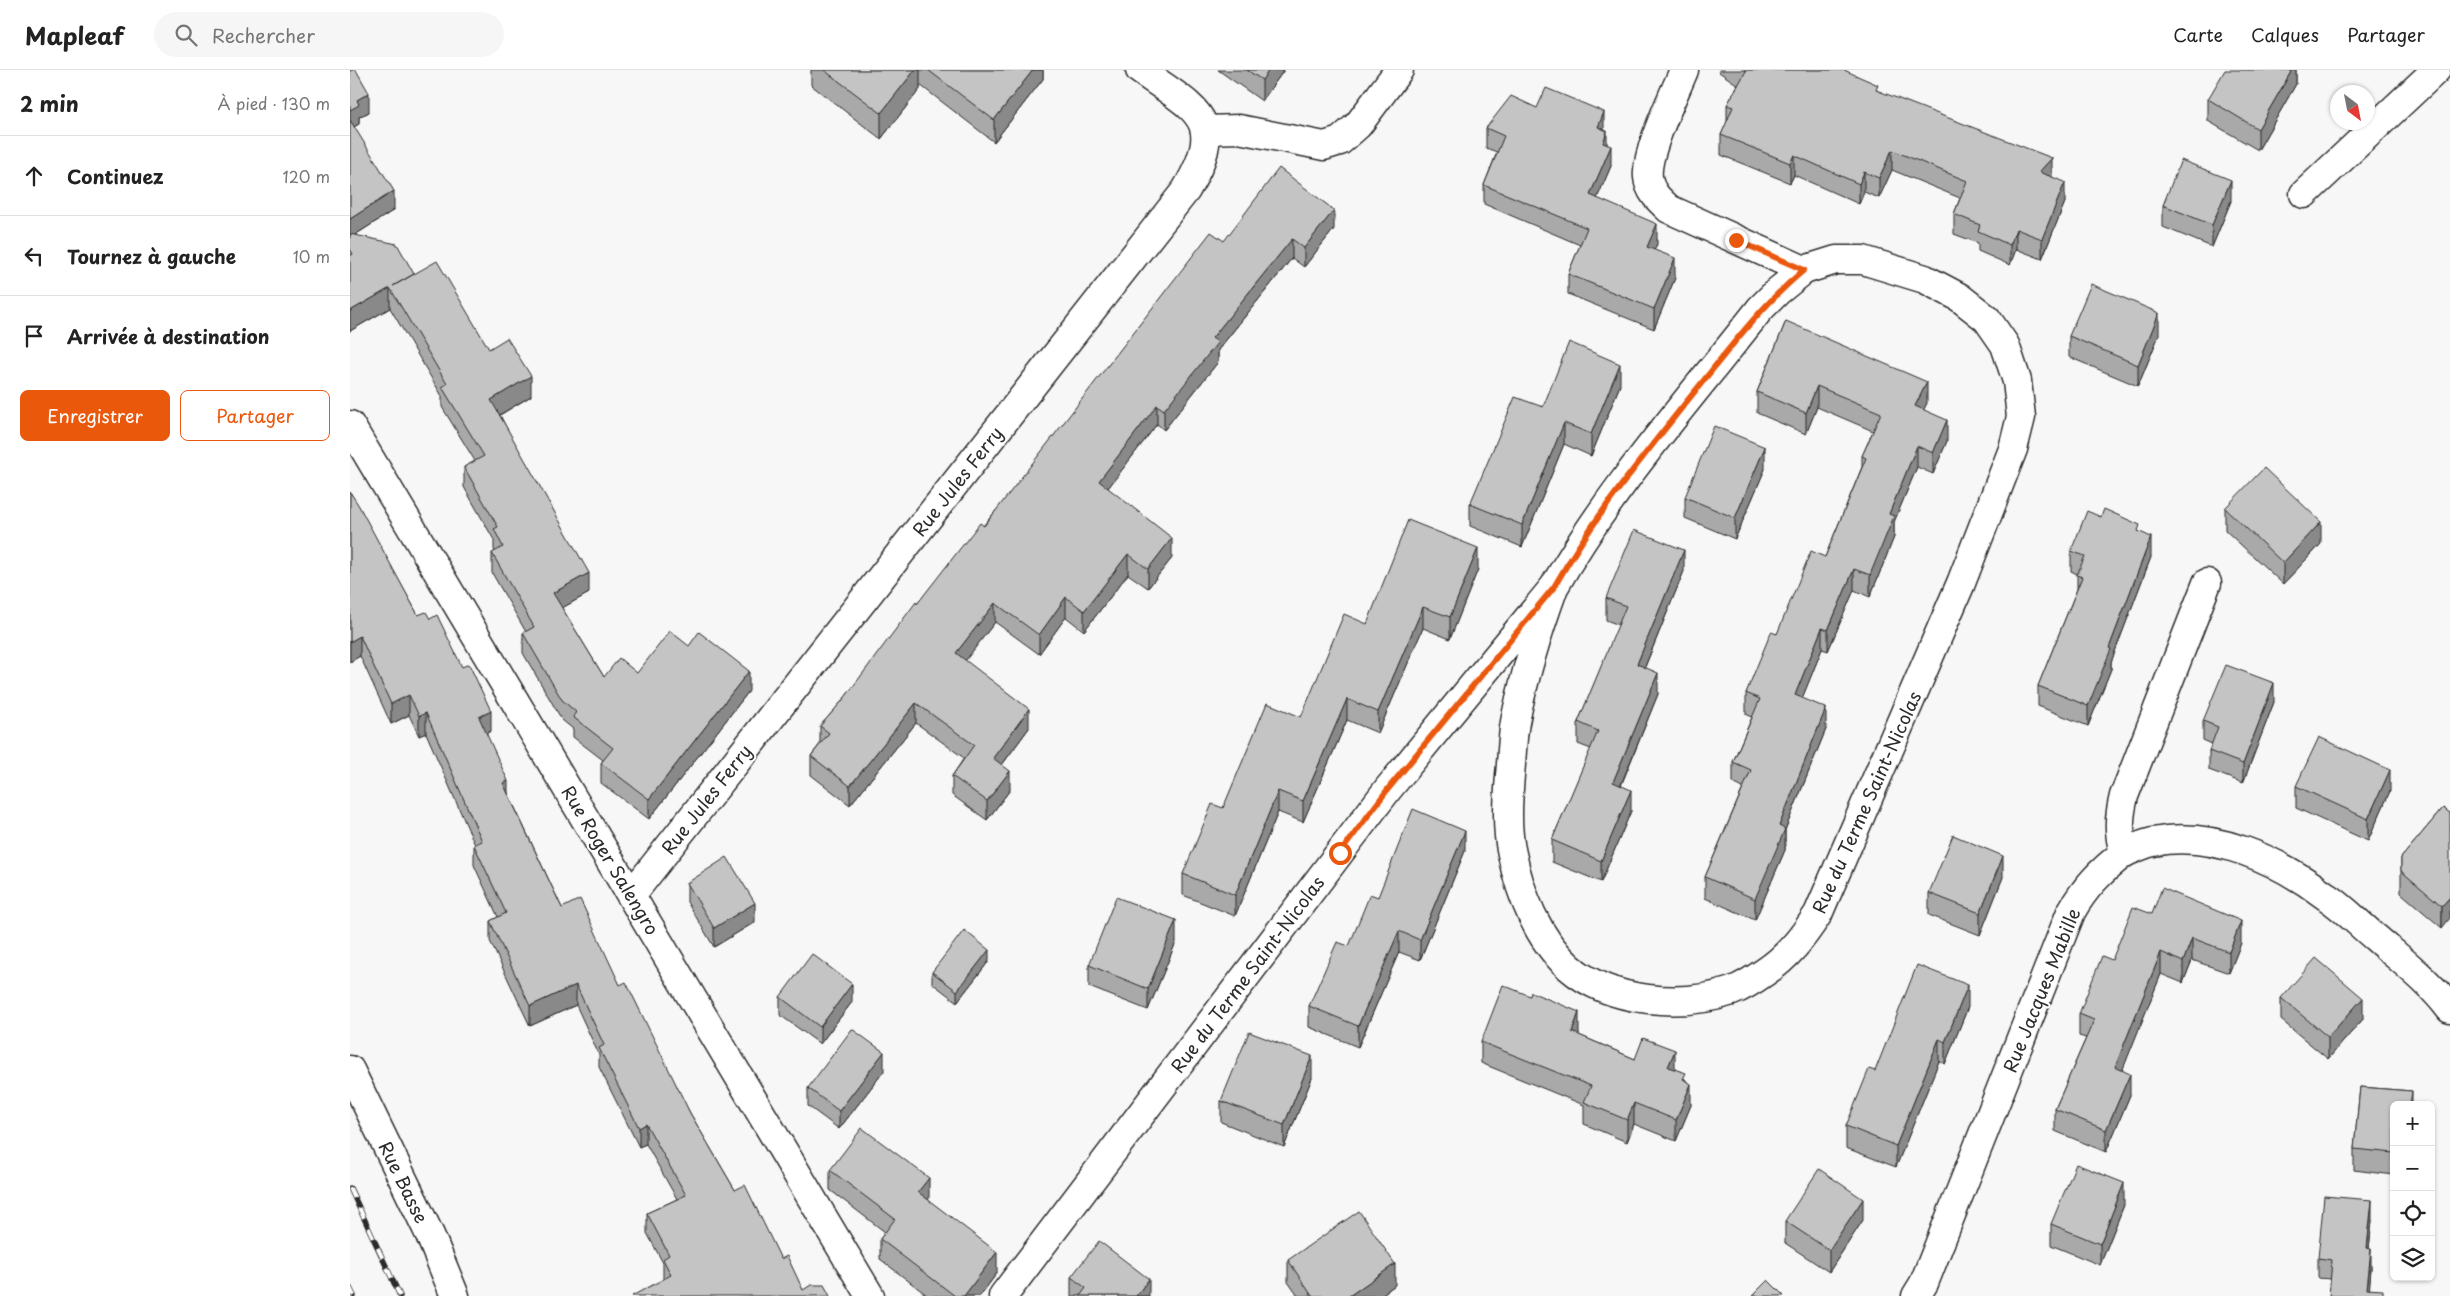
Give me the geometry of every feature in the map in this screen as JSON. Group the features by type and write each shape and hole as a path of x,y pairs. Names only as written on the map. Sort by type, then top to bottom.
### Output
{"street":[{"path":"1140,70 1181,97 1198,113 1205,130 1239,129 1324,146 1340,141 1358,125 1400,70"},
{"path":"1684,70 1648,162 1648,179 1656,197 1669,209 1804,270"},
{"path":"2304,194 2436,70"},
{"name":"Rue Jules Ferry","path":"632,894 1186,190 1200,166 1205,148 1205,130"},
{"name":"Rue du Terme Saint-Nicolas","path":"1003,1296 1388,789 1554,587 1574,552 1612,498 1760,309 1804,270 1836,260 1864,260 1925,279 1959,297 1987,319 2006,345 2017,381 2021,417 2013,449 1961,583 1818,914 1798,944 1766,972 1732,990 1686,1000 1647,999 1606,989 1570,967 1546,938 1526,902 1511,853 1508,803 1515,723 1538,632 1554,587"},
{"name":"Rue Roger Salengro","path":"350,424 870,1296"},
{"path":"2124,853 2120,836 2119,818 2124,796 2207,582"},
{"name":"Rue Jacques Mabille","path":"1916,1296 1924,1283 2071,912 2084,889 2099,873 2124,853 2151,842 2179,839 2212,841 2251,854 2290,872 2334,902 2402,960 2450,1009"},
{"name":"Rue Basse","path":"350,1070 430,1235 455,1296"}],"building":[{"path":"350,70 356,70 369,93 357,100 359,105 350,110"},
{"path":"824,70 915,70 881,113"},
{"path":"928,70 1033,70 994,120"},
{"path":"1247,70 1269,70 1262,80"},
{"path":"1744,70 1844,70 1878,85 1876,90 2052,158 2039,172 2065,182 2042,239 2016,229 2010,245 1978,231 1980,225 1954,214 1967,181 1892,150 1879,178 1864,172 1859,184 1794,155 1790,163 1721,135 1733,107 1727,105 1746,71"},
{"path":"2225,70 2292,70 2258,129 2208,99"},
{"path":"1546,88 1604,112 1598,127 1607,131 1603,143 1611,146 1590,195 1657,224 1647,247 1675,258 1654,309 1568,274 1587,228 1484,185 1504,136 1486,128 1511,96 1537,108"},
{"path":"350,120 394,191 350,219"},
{"path":"2181,160 2231,180 2212,225 2163,205"},
{"path":"1279,168 1334,210 1304,248 1292,239 1212,338 1218,342 1164,410 1157,405 1099,481 1172,538 1148,569 1128,554 1084,611 1066,597 1039,635 995,603 956,653 1029,709 993,758 1010,771 987,801 952,776 974,745 916,703 850,786 811,756 829,733 820,726 843,700 916,602 917,604 980,523 984,526 1211,232 1224,241"},
{"path":"350,234 397,244 414,274 393,286 437,261 489,349 507,338 531,376 491,400 589,573 553,593 604,677 619,658 637,673 670,631 689,646 699,632 749,671 649,799 601,763 613,748 573,717 576,712 562,700 523,633 534,627 492,553 503,547 494,529 498,527 464,467 484,456 442,387 447,384 390,288 350,311 350,256 353,254 350,249"},
{"path":"2091,284 2159,313 2138,365 2069,336"},
{"path":"1786,321 1927,382 1915,406 1947,420 1933,453 1917,446 1889,514 1894,516 1870,575 1854,569 1828,630 1822,628 1795,695 1826,708 1779,826 1785,829 1755,899 1705,877 1751,770 1733,762 1760,699 1746,693 1771,632 1777,634 1811,551 1825,557 1866,458 1862,456 1881,413 1817,386 1806,413 1757,392"},
{"path":"1569,342 1620,364 1591,434 1564,423 1522,525 1470,504 1515,397 1543,407"},
{"path":"1714,426 1765,447 1735,518 1685,497"},
{"path":"2264,468 2321,522 2283,563 2225,508"},
{"path":"350,492 418,615 426,612 430,619 437,615 462,667 469,664 491,711 479,717 508,781 503,783 562,908 580,899 620,985 626,982 690,1113 735,1190 745,1185 781,1259 787,1256 803,1290 811,1285 824,1285 830,1296 632,1296 671,1275 663,1259 669,1255 647,1213 686,1195 646,1124 639,1128 599,1048 604,1045 576,985 530,1006 490,921 506,913 474,845 482,841 426,713 419,716 409,695 391,704 360,636 350,642"},
{"path":"2104,509 2140,525 2138,531 2151,537 2109,648 2111,649 2088,706 2038,686 2082,577 2077,575 2085,556 2071,551 2087,511 2101,517"},
{"path":"1408,520 1478,548 1450,617 1423,607 1378,712 1347,699 1303,801 1278,791 1235,895 1183,874 1212,804 1223,808 1267,703 1301,717 1344,614 1367,624"},
{"path":"1634,530 1684,550 1637,664 1658,673 1613,782 1631,790 1601,861 1552,840 1598,731 1578,722 1626,606 1606,598"},
{"path":"2226,665 2274,683 2243,764 2209,751 2218,727 2203,721"},
{"path":"2319,737 2390,770 2368,819 2296,786"},
{"path":"2443,808 2450,813 2450,897 2442,906 2401,871 2401,858"},
{"path":"1413,809 1465,831 1420,940 1399,931 1358,1026 1309,1006 1337,942 1349,946 1370,894 1378,897"},
{"path":"1953,835 2003,856 1980,913 1929,893"},
{"path":"727,857 755,903 714,928 687,883"},
{"path":"2162,888 2241,921 2229,952 2192,938 2183,962 2161,952 2115,1067 2130,1074 2106,1130 2055,1109 2094,1020 2079,1014 2102,956 2112,960 2133,907 2152,914"},
{"path":"1116,897 1176,920 1148,989 1089,965"},
{"path":"964,930 989,950 957,991 932,972"},
{"path":"812,954 852,984 820,1027 780,997"},
{"path":"2316,958 2363,998 2328,1037 2281,998"},
{"path":"1917,965 1968,985 1945,1042 1939,1039 1896,1146 1846,1126 1869,1069 1875,1071"},
{"path":"1503,985 1530,996 1531,992 1579,1012 1572,1032 1635,1059 1643,1038 1675,1050 1668,1067 1686,1073 1683,1079 1691,1084 1676,1120 1634,1103 1627,1120 1584,1102 1591,1086 1481,1042"},
{"path":"852,1029 884,1052 839,1111 808,1088"},
{"path":"1249,1032 1312,1056 1284,1125 1221,1101"},
{"path":"2360,1087 2412,1091 2411,1101 2390,1101 2390,1153 2354,1149"},
{"path":"862,1128 929,1178 918,1192 997,1252 964,1296 955,1296 880,1239 895,1219 830,1170"},
{"path":"2076,1164 2124,1183 2100,1244 2051,1224"},
{"path":"1819,1169 1863,1199 1829,1250 1785,1221"},
{"path":"2324,1196 2372,1200 2367,1248 2371,1249 2367,1289 2383,1290 2383,1296 2329,1296 2332,1260 2318,1258"},
{"path":"1359,1211 1395,1264 1349,1296 1312,1296 1288,1260"},
{"path":"1099,1241 1149,1279 1136,1296 1080,1296 1086,1288 1071,1277"},
{"path":"1768,1280 1784,1296 1752,1296"}],"railway":[{"path":"350,1188 400,1296"},
{"path":"350,1288 354,1296"}],"route":[{"path":"1340,853 1388,789 1554,587 1574,552 1612,498 1760,309 1778,291 1804,270 1736,240"}]}
